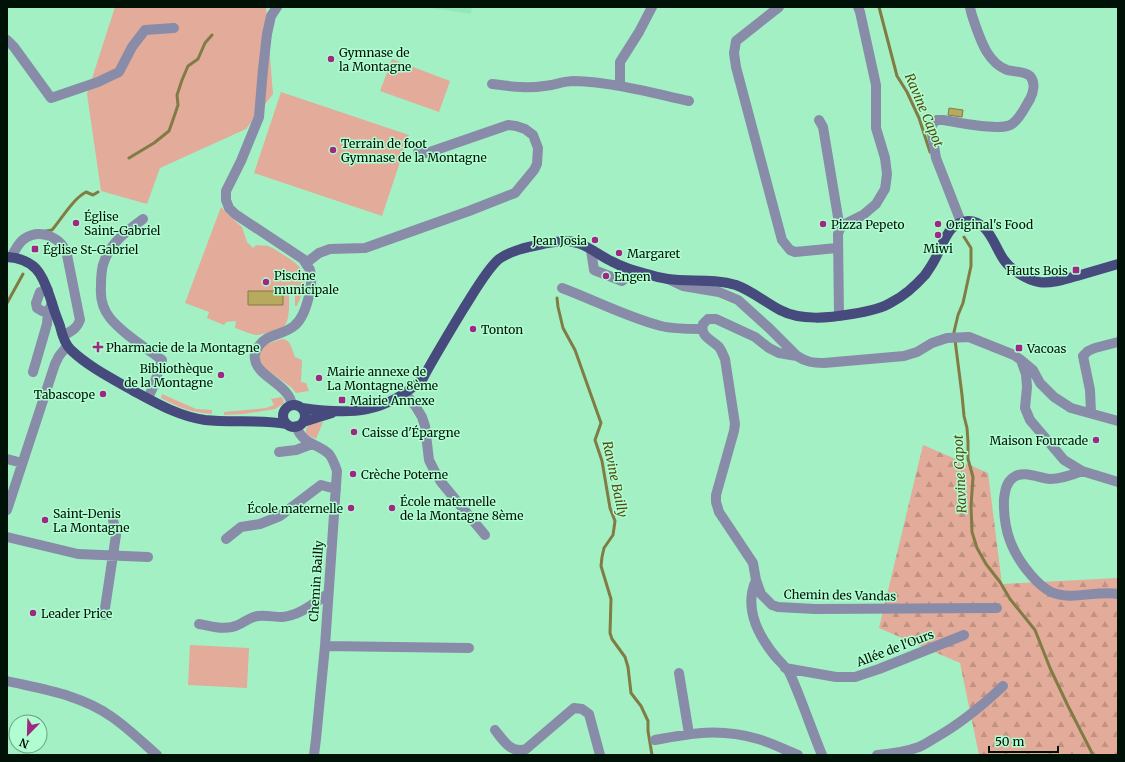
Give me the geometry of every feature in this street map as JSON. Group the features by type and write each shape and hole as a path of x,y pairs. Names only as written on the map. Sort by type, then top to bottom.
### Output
{"main road":[{"path":"252,420 293,408 337,412 365,410 387,404 405,393 423,378 475,290 497,261 510,252 549,243 570,241 578,243 622,267 668,279 713,281 733,284 753,293 780,310 792,315 805,317 839,316 860,313 873,310 898,299 926,274 948,232 957,223 962,222 976,222 982,226 988,231 1005,261 1018,273 1039,282 1054,282 1118,264"},
{"path":"9,257 25,262 39,271 48,290 50,307 63,336 68,346 78,357 99,372 174,412 188,417 218,421 252,420 295,424 337,412"},
{"path":"293,408 284,418 295,424"},
{"path":"293,408 305,415 305,418 295,424"}],"street":[{"path":"277,7 271,16 267,34 259,117 241,161 226,191 226,200 229,208 235,214 303,259 309,268 311,287 306,307 301,317 295,326 287,331 268,337 261,342 256,350 254,358 257,366 263,373 289,395 293,408"},
{"path":"620,86 620,62 639,32 652,7"},
{"path":"780,7 736,41 734,53 736,67 782,240 790,250 795,252 838,248"},
{"path":"840,229 847,223 863,215 876,204 885,189 887,174 885,158 876,128 876,85 858,7"},
{"path":"962,222 936,158 931,134 933,123 937,120 943,120 1004,127 1012,124 1018,118 1034,88 1034,83 1027,74 1008,70 993,61 980,39 970,7"},
{"path":"7,40 14,47 51,98 98,82 119,72 132,47 145,30 174,28"},
{"path":"492,84 516,87 545,86 565,81 573,81 620,86 689,101"},
{"path":"819,120 824,128 840,229 838,234 839,316"},
{"path":"306,263 319,253 330,249 365,248 515,192 534,170 537,164 538,148 533,135 525,129 516,126 508,126 427,153 418,152"},
{"path":"143,219 122,236 108,252 102,270 100,292 103,306 110,319 162,360 148,398"},
{"path":"9,257 19,243 25,238 37,234 44,233 52,236 65,248 80,320 74,330 63,336"},
{"path":"591,250 594,270 622,281 634,271"},
{"path":"668,279 683,286 719,292 738,300 797,356 802,360 811,363 904,356 917,352 932,343 947,338 969,337 1022,360 1033,370 1040,383 1054,397 1071,408 1118,421"},
{"path":"562,288 628,315 662,326 702,329 703,324 708,319 716,319 755,337 769,348 779,353 797,356"},
{"path":"48,290 40,292 36,302 36,308 42,311 50,307"},
{"path":"32,372 47,324 50,307"},
{"name":"Chemin des Vandas","path":"702,329 704,335 723,353 734,424 734,431 716,495 716,502 719,512 753,562 756,580 764,598 772,605 785,608 997,608"},
{"path":"1091,414 1090,390 1083,356 1088,351 1095,348 1118,342"},
{"path":"7,510 55,364 59,356 68,346"},
{"path":"1022,360 1026,374 1027,387 1025,408 1030,420 1064,460 1082,471 1118,482"},
{"path":"1027,387 1033,382 1037,381 1040,383"},
{"path":"405,393 422,417 425,426 429,460 434,470 484,535"},
{"name":"Chemin Bailly","path":"295,424 300,435 333,459 337,471 325,646 314,755"},
{"path":"279,452 296,450 312,444"},
{"path":"7,459 22,463"},
{"path":"1082,471 1070,476 1050,479 1024,474 1014,477 1010,480 1006,490 1004,507 1006,527 1011,544 1021,564 1043,588 1066,596 1098,593 1118,594"},
{"path":"226,539 241,527 260,524 280,516 321,485 336,489"},
{"path":"104,615 116,535 112,514"},
{"path":"7,537 72,553 148,557"},
{"path":"756,580 751,595 754,621 774,655 788,671 795,685 822,755"},
{"path":"199,624 227,628 239,625 258,616 283,617 301,611 328,594"},
{"name":"Allée de l'Ours","path":"785,668 836,677 855,677 879,670 964,635"},
{"path":"325,646 469,648"},
{"path":"679,673 689,734"},
{"path":"7,681 51,691 94,706 112,717 157,755"},
{"path":"876,755 897,753 920,746 943,734 984,704 1003,686"},
{"path":"495,730 510,748 513,750 522,750 526,749 574,708 582,709 589,714 600,755"},
{"path":"655,740 702,732 719,732 738,734 759,739 798,755"}],"shaded area":[{"path":"425,7 472,7 471,14"},
{"path":"949,108 963,110 962,117 948,115"},
{"path":"248,291 283,291 283,305 248,305"}],"green space":[{"path":"115,7 266,7 273,94 246,129 160,168 147,204 101,191 87,94"},
{"path":"392,59 450,81 439,112 380,91"},
{"name":"Terrain de foot Gymnase de la Montagne","path":"281,92 409,135 382,216 254,173"},
{"path":"221,207 242,227 247,242 253,248 256,245 275,249 293,261 303,272 303,290 297,306 295,306 295,285 288,285 288,317 287,322 283,327 271,332 256,335 235,328 236,321 226,322 224,325 207,318 209,312 185,303"},
{"path":"285,339 289,343 295,357 302,360 301,382 306,383 309,391 296,393 291,387 266,369 260,361 259,355 264,345"},
{"path":"162,394 196,409 212,410 212,414 191,411 180,407 161,398"},
{"path":"281,397 284,403 275,409 244,414 224,415 224,412 266,408 274,405 271,399"},
{"path":"323,422 316,439 306,434 307,427 309,425"},
{"path":"923,445 988,473 1002,584 1118,578 1118,755 979,755 960,663 879,628"},
{"path":"190,645 249,648 247,688 188,685"}],"waterway":[{"name":"Ravine Capot","path":"879,7 897,76 907,92 919,118 930,152"},
{"path":"129,158 154,143 169,131 178,105 177,95 188,66 198,59 205,43 212,35"},
{"path":"46,231 52,230 81,195 86,192 93,195 98,192"},
{"name":"Ravine Capot","path":"964,237 971,248 971,266 963,303 958,315 954,332 964,416 967,428 968,459 973,477 971,506 972,532 977,548 986,564 1000,582 1010,599 1035,630 1050,668 1093,755"},
{"path":"7,303 23,274"},
{"name":"Ravine Bailly","path":"557,298 563,328 575,350 601,423 595,440 602,461 610,508 615,521 613,535 604,548 601,566 611,599 610,633 612,639 625,657 628,667 631,693 641,706 648,721 652,755"}],"place":[{"name":"Gymnase de la Montagne","path":"331,59"},
{"name":"Terrain de foot Gymnase de la Montagne","path":"333,150"},
{"name":"Église Saint-Gabriel","path":"76,223"},
{"name":"Pizza Pepeto","path":"823,224"},
{"name":"Original's Food","path":"938,224"},
{"name":"Miwi","path":"938,235"},
{"name":"Jean Josia","path":"595,240"},
{"name":"Église St-Gabriel","path":"35,249"},
{"name":"Margaret","path":"619,253"},
{"name":"Hauts Bois","path":"1076,270"},
{"name":"Engen","path":"606,276"},
{"name":"Piscine municipale","path":"266,282"},
{"name":"Tonton","path":"473,329"},
{"name":"Pharmacie de la Montagne","path":"98,347"},
{"name":"Vacoas","path":"1019,348"},
{"name":"Bibliothèque de la Montagne","path":"221,375"},
{"name":"Mairie annexe de La Montagne 8ème","path":"319,378"},
{"name":"Tabascope","path":"103,394"},
{"name":"Mairie Annexe","path":"342,400"},
{"name":"Caisse d'Épargne","path":"354,432"},
{"name":"Maison Fourcade","path":"1096,440"},
{"name":"Crèche Poterne","path":"353,474"},
{"name":"École maternelle","path":"351,508"},
{"name":"École maternelle de la Montagne 8ème","path":"392,508"},
{"name":"Saint-Denis La Montagne","path":"45,520"},
{"name":"Leader Price","path":"33,613"}]}
